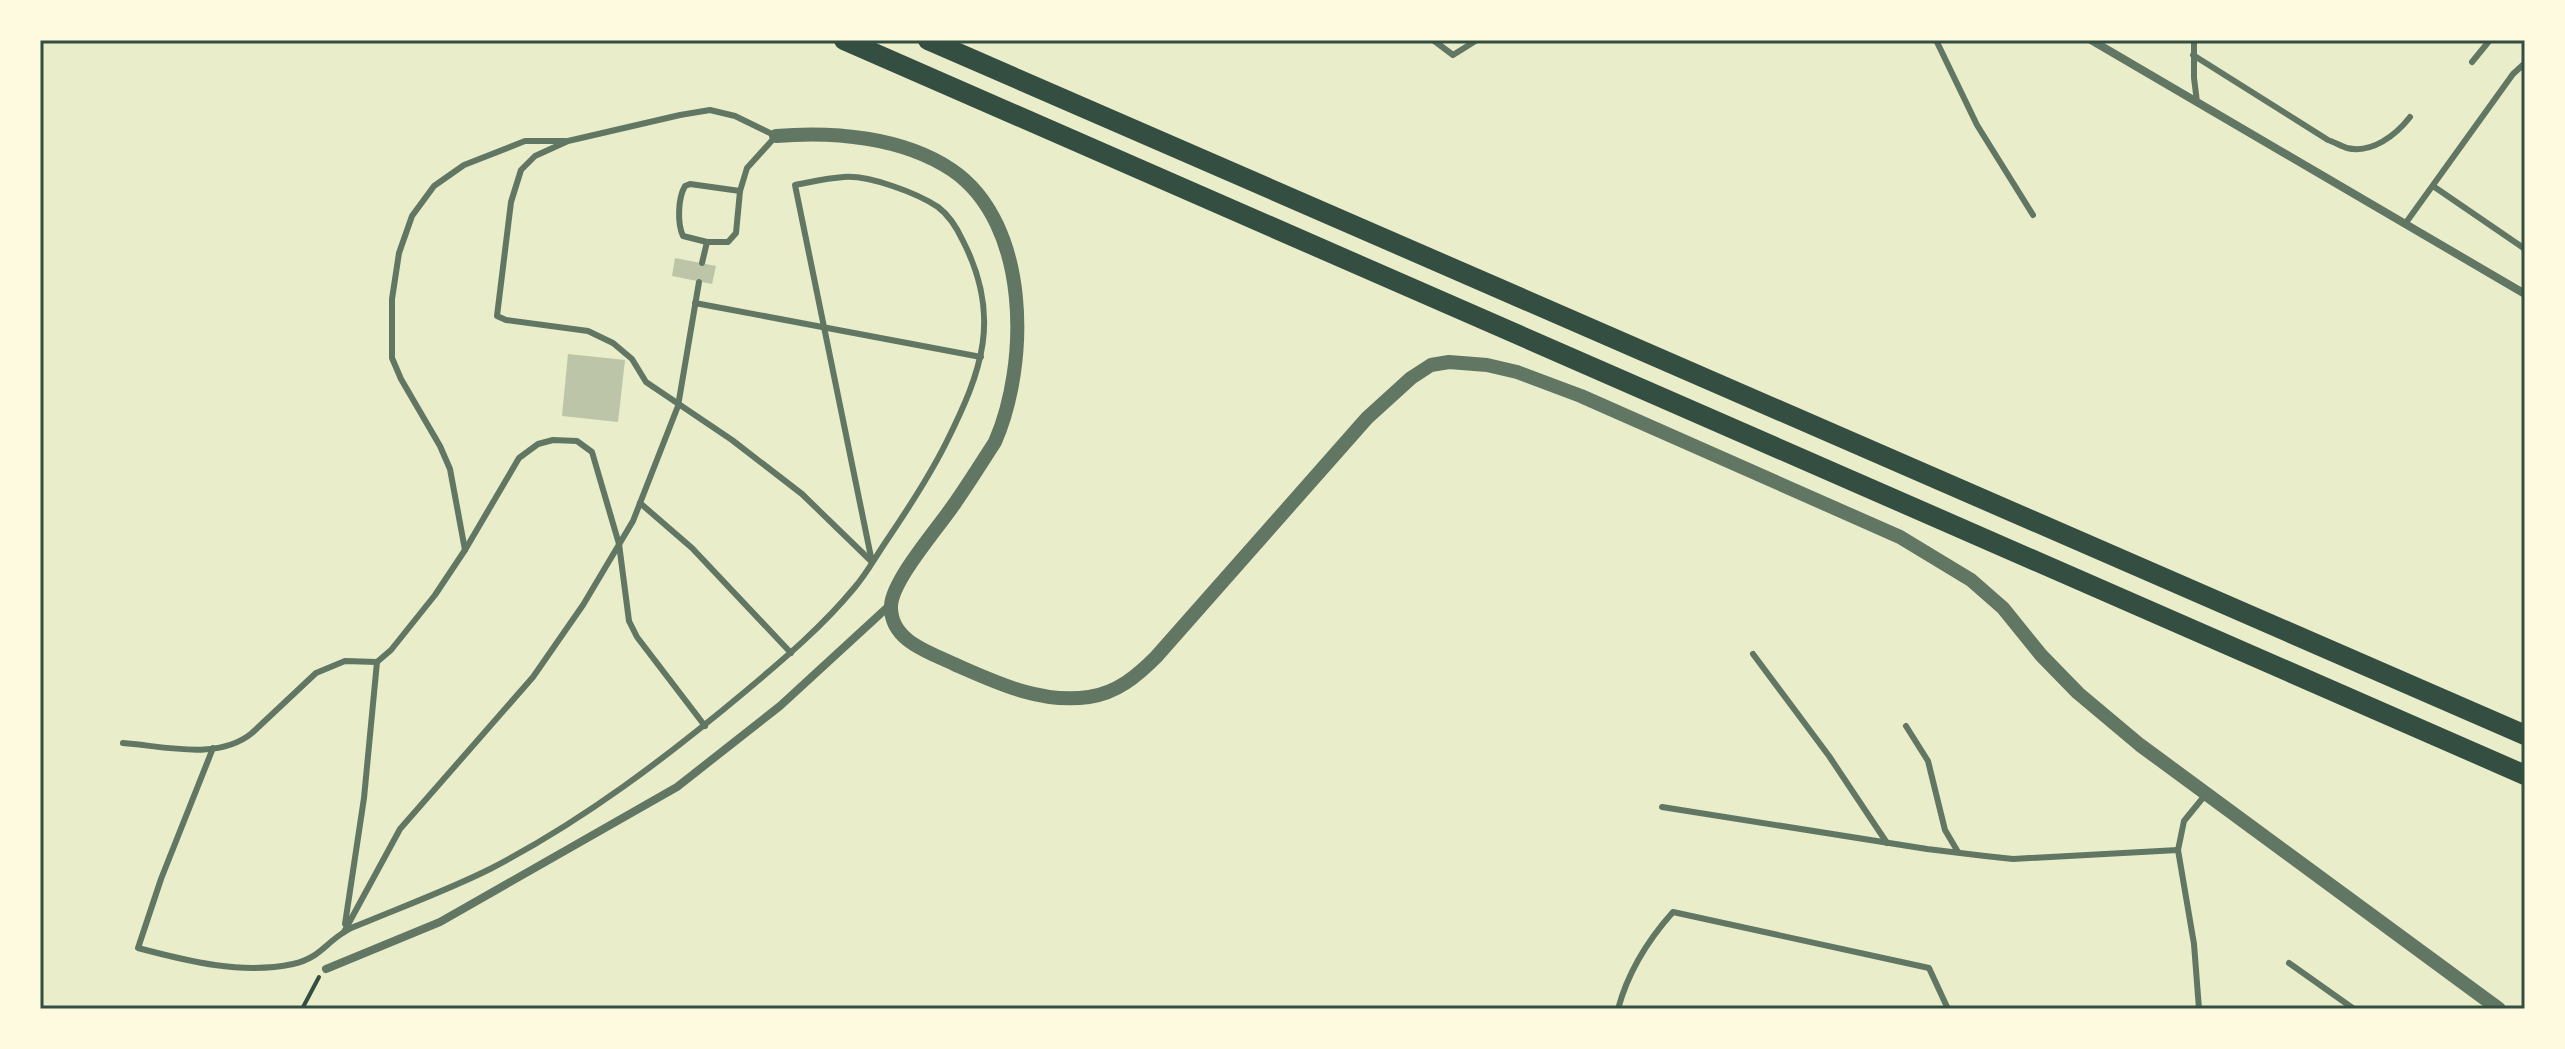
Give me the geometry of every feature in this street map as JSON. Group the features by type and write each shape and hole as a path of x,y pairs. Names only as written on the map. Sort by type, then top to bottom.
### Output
{"highway":[{"path":"844,40 2525,775"},
{"path":"928,40 2525,735"},
{"path":"2405,682 2525,724"}],"street":[{"path":"2091,40 2525,294"},
{"path":"776,136 842,135 902,148 938,162 964,179 990,214 1013,275 1017,300 1016,357 1004,420 995,442 895,589 892,619 909,641 1019,691 1054,698 1090,697 1112,691 1134,679 1156,657 1292,500 1391,395 1431,365 1449,362 1487,365 1517,372 1581,396 1900,537 1932,555 1971,580 2003,608 2041,655 2078,693 2140,745 2499,1009"},
{"path":"326,969 440,922 677,787 780,706 891,605"}],"lane":[{"path":"1433,40 1453,55 1477,40"},
{"path":"1936,40 1977,125 2033,215"},
{"path":"2194,40 2197,102"},
{"path":"2472,62 2490,40"},
{"path":"2193,55 2328,140 2348,149 2363,149 2387,140 2410,117"},
{"path":"2405,224 2513,74 2525,63"},
{"path":"740,191 690,184 683,189 681,233 687,239 707,242 723,243 733,239 740,191 747,168 776,136 735,116 710,110 568,141 535,156 521,170 511,202 497,316 506,320 588,331 613,343 632,359 646,382 732,440 802,494 872,562"},
{"path":"465,550 450,469 392,358 392,299 399,253 412,216 426,196 434,186 464,165 525,141 568,141"},
{"path":"213,748 161,879 138,948 180,959 259,969 295,963 318,955 344,932 488,870 525,849 637,779 791,653 856,587 872,562 936,462 971,388 985,331 984,295 971,255 955,225 939,208 917,196 847,176 795,185 872,562"},
{"path":"2433,186 2525,249"},
{"path":"702,263 707,242"},
{"path":"344,932 400,829 533,677 583,605 619,544 640,503 678,406 699,282"},
{"path":"695,303 981,357"},
{"path":"123,743 213,748 240,742 316,673 345,661 377,662 391,650 435,595 519,458 538,444 568,439 585,445 592,452 619,544 629,621 647,652 705,726"},
{"path":"640,503 692,548 791,653"},
{"path":"1753,654 1829,756 1887,843"},
{"path":"344,932 364,798 377,662"},
{"path":"1906,726 1928,761 1945,830 1958,852"},
{"path":"2199,1009 2194,944 2178,850 2184,821 2206,794"},
{"path":"1662,807 1887,843 2013,859 2178,850"},
{"path":"1618,1009 1642,951 1673,912 1929,968 1948,1009"},
{"path":"2289,963 2354,1009"}],"path":[{"path":"302,1009 313,985 326,969"}],"building":[{"path":"675,258 716,266 712,284 672,276"},
{"path":"568,354 625,360 618,422 562,416"}]}
